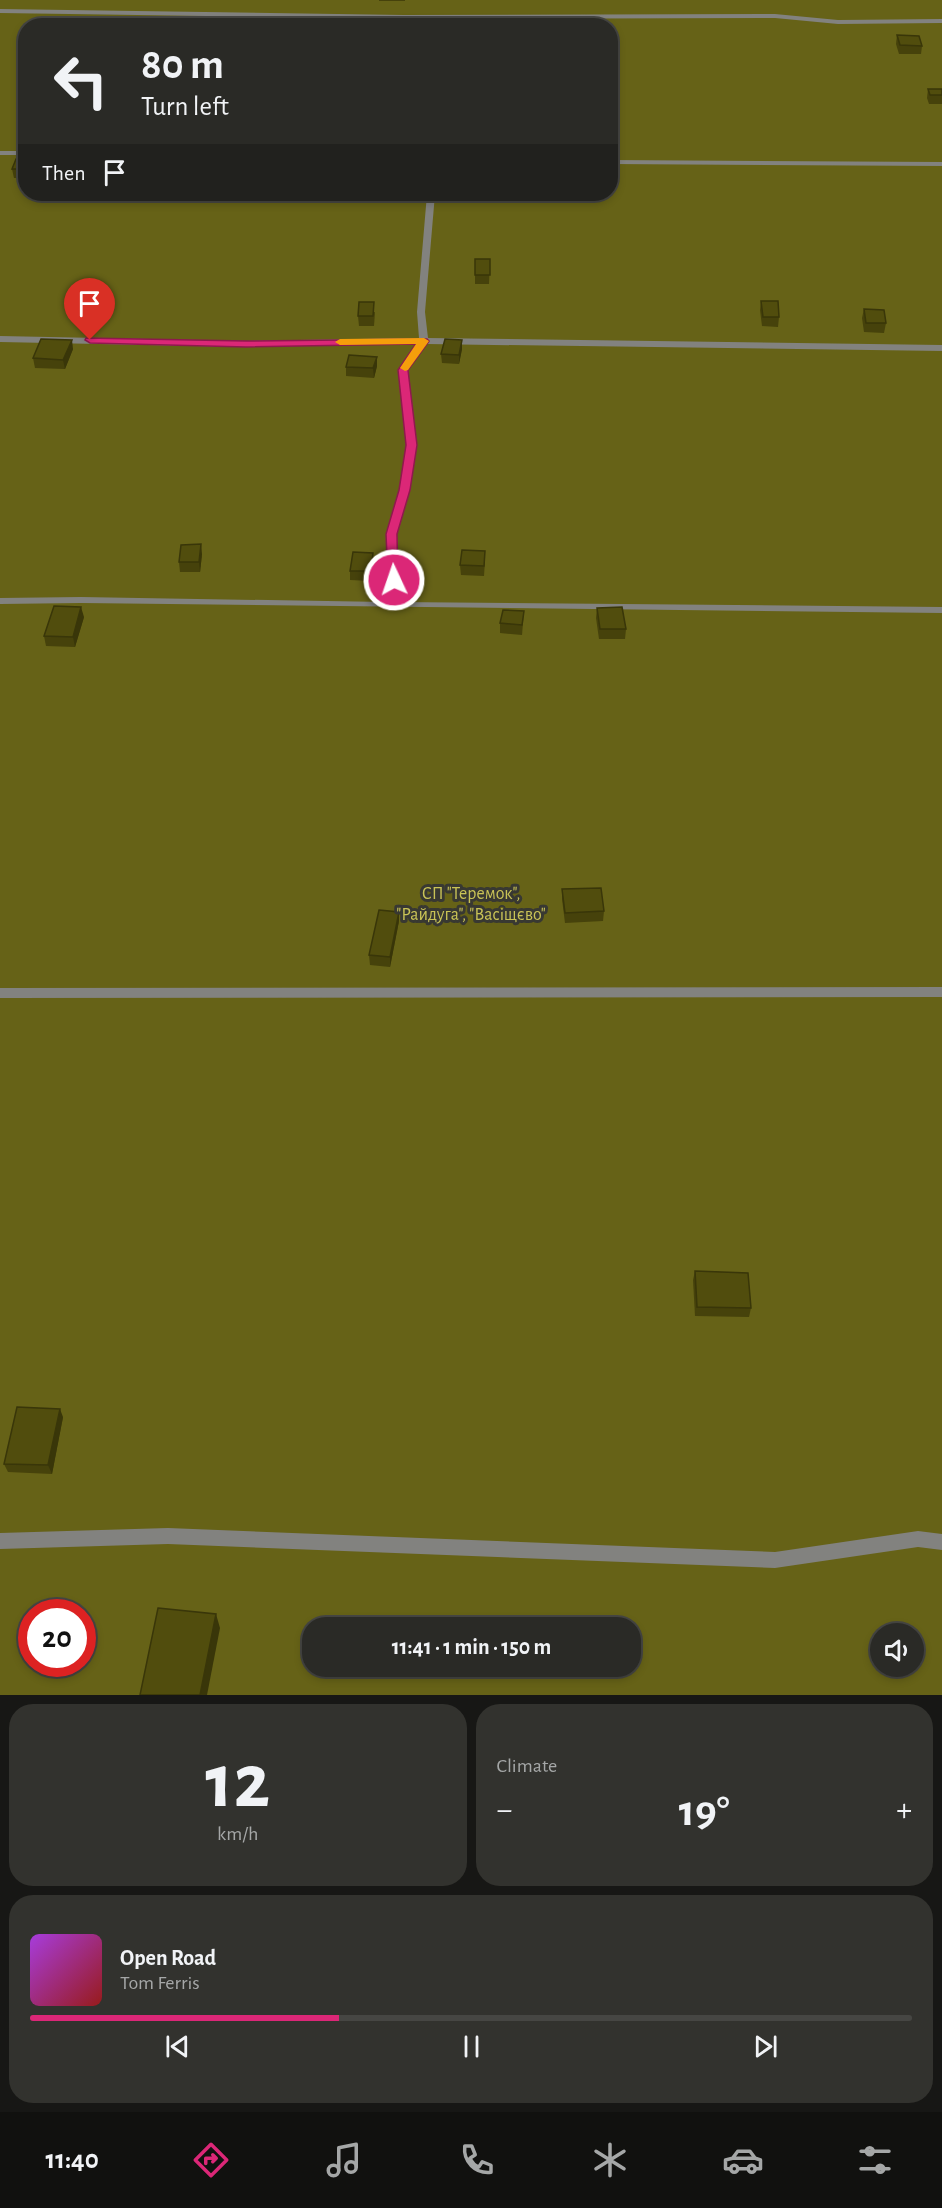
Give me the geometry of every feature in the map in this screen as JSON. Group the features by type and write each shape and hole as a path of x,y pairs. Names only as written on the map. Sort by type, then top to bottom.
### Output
{"lane":[{"path":"0,11 404,17 775,16 838,22 942,21"},
{"path":"0,153 18,153"},
{"path":"618,162 942,164"},
{"path":"390,605 394,580 391,534 405,490 412,445 403,370 424,341 421,312 430,201"},
{"path":"0,339 246,344 424,341 942,348"},
{"path":"0,601 942,610"},
{"path":"0,993 942,992"},
{"path":"0,1541 168,1536 776,1560 918,1539 942,1542"}],"green space":[{"name":"СП \"Теремок\", \"Райдуга\", \"Васіщєво\"","path":"0,0 942,0 942,1695 0,1695"}],"building":[{"path":"897,35 919,36 922,46 900,45"},
{"path":"928,89 942,89 942,95 930,95"},
{"path":"16,159 18,159 18,169 12,169"},
{"path":"475,259 490,259 490,275 475,275"},
{"path":"761,301 778,301 779,317 763,317"},
{"path":"359,302 374,302 373,316 358,316"},
{"path":"864,309 884,310 886,323 866,323"},
{"path":"41,339 72,340 63,360 33,358"},
{"path":"445,339 462,340 459,355 441,354"},
{"path":"349,355 377,357 373,368 346,367"},
{"path":"201,544 199,562 179,562 181,545"},
{"path":"462,550 485,551 484,566 460,565"},
{"path":"353,552 373,553 371,571 350,571"},
{"path":"54,606 81,607 73,637 44,636"},
{"path":"622,607 626,629 600,629 597,608"},
{"path":"503,610 524,611 522,625 500,623"},
{"path":"601,888 604,911 565,913 562,889"},
{"path":"379,910 399,912 390,957 369,955"},
{"path":"695,1271 748,1273 751,1308 697,1307"},
{"path":"17,1407 60,1409 48,1465 4,1464"},
{"path":"158,1608 216,1614 200,1695 140,1695"}],"slow traffic":[{"path":"340,342 424,341 405,368"}],"route":[{"path":"90,340 246,344 424,341 403,370 412,445 405,490 391,534 394,580"}]}
